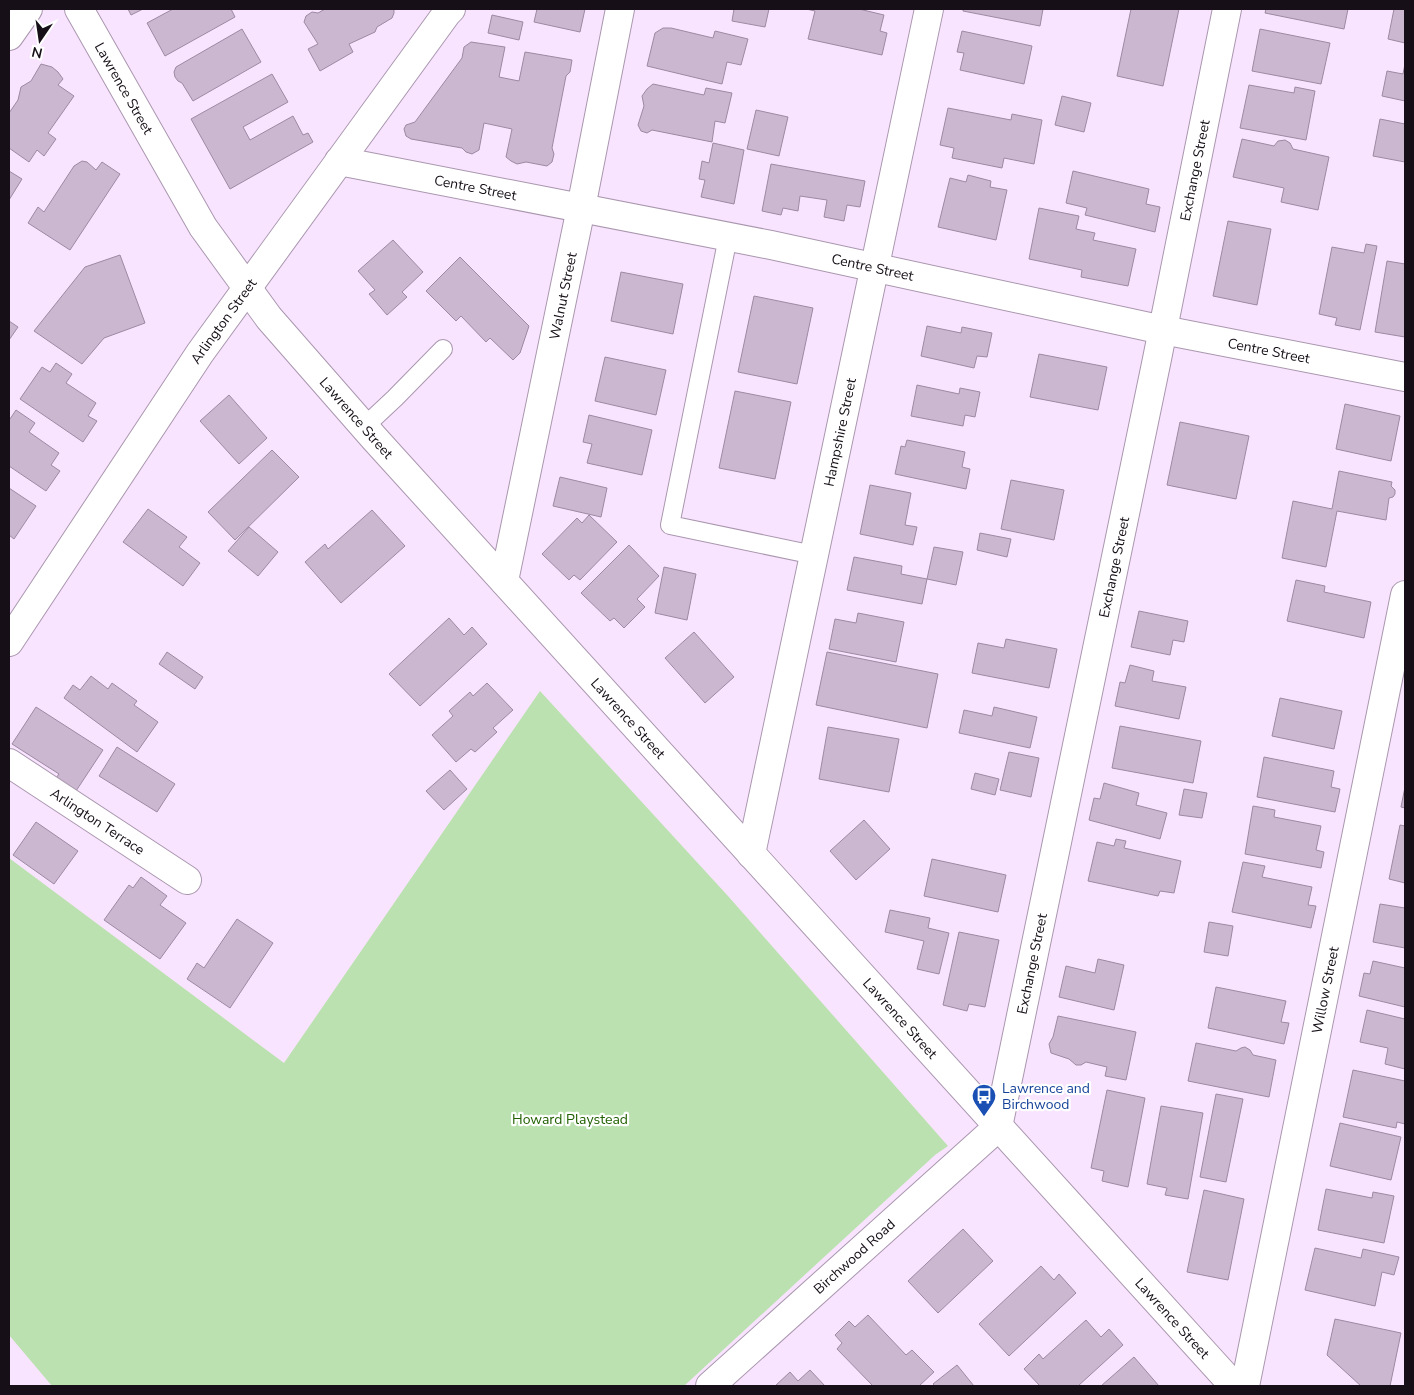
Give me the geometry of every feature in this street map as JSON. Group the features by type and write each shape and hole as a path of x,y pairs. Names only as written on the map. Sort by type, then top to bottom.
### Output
{"street":[{"path":"9,36 28,9"},
{"name":"Lawrence Street","path":"79,9 203,227 269,318 504,581 1234,1386"},
{"name":"Walnut Street","path":"504,581 582,208 620,9"},
{"name":"Hampshire Street","path":"751,854 929,9"},
{"name":"Exchange Street","path":"998,1127 1163,330 1227,9"},
{"name":"Arlington Street","path":"9,642 200,353 447,10"},
{"name":"Centre Street","path":"339,161 728,237 1163,330 1405,377"},
{"name":"Willow Street","path":"1245,1386 1405,595"},
{"name":"Arlington Terrace","path":"9,763 187,880"},
{"name":"Birchwood Road","path":"710,1386 998,1127"}],"lane":[{"path":"728,237 670,525 814,556"},
{"path":"364,426 395,398 443,349"}],"green space":[{"name":"Howard Playstead","path":"540,691 728,896 948,1146 935,1155 684,1386 52,1386 9,1335 9,858 284,1063"}],"building":[{"path":"128,9 143,9 131,15"},
{"path":"173,9 231,9 235,17 165,56 147,23"},
{"path":"325,9 394,9 394,13 392,18 377,27 375,32 349,44 353,52 320,71 308,49 318,44 304,22 306,16 312,12 318,13"},
{"path":"537,9 585,9 580,32 534,22"},
{"path":"734,9 769,9 765,27 732,21"},
{"path":"806,9 859,9 884,15 880,31 887,33 882,55 808,39 815,11"},
{"path":"963,9 1043,9 1040,26 963,11"},
{"path":"1131,9 1179,9 1163,86 1117,76"},
{"path":"1266,9 1348,9 1344,29 1265,13"},
{"path":"1394,9 1405,9 1405,43 1388,39"},
{"path":"492,15 523,22 519,40 488,33"},
{"path":"663,28 671,28 713,38 715,31 748,39 741,65 727,62 722,84 647,66 655,33"},
{"path":"242,29 261,62 193,101 182,83 175,77 176,67"},
{"path":"1260,29 1330,43 1321,84 1252,71"},
{"path":"962,31 1032,46 1024,84 960,70 964,53 957,52"},
{"path":"471,42 505,47 499,77 519,81 525,52 572,60 570,72 566,76 552,148 554,154 552,162 547,166 526,162 517,164 511,161 506,157 512,129 484,123 479,150 472,154 462,148 411,139 406,136 404,129 406,125 415,122 462,58 464,47"},
{"path":"41,64 52,67 58,72 63,79 58,85 74,96 48,133 56,139 44,156 37,150 29,162 9,148 9,113 18,100 21,87 31,81"},
{"path":"1405,64 1405,101 1382,96 1387,71 1403,74"},
{"path":"272,74 288,102 243,127 250,140 293,116 303,135 308,133 313,142 230,189 191,119"},
{"path":"653,84 704,95 706,88 732,93 725,123 715,121 712,142 652,130 647,133 641,131 638,125 644,106 642,96"},
{"path":"1249,85 1294,93 1295,87 1315,91 1306,140 1240,128"},
{"path":"1062,96 1091,103 1084,132 1055,125"},
{"path":"948,108 1011,120 1012,114 1042,120 1034,164 1004,158 1002,168 952,158 954,148 940,145"},
{"path":"756,110 788,117 779,156 747,149"},
{"path":"1380,119 1405,124 1405,162 1373,156"},
{"path":"1242,139 1274,146 1278,141 1285,140 1290,143 1293,149 1329,157 1318,210 1281,202 1284,188 1233,177"},
{"path":"713,143 744,150 734,204 701,197 705,180 699,179 702,161 709,163"},
{"path":"82,161 87,162 96,170 102,162 120,174 70,250 28,223 38,207 44,212 74,166"},
{"path":"771,164 865,181 860,207 847,205 844,221 824,217 827,200 800,196 798,211 783,208 781,215 762,211"},
{"path":"9,171 22,179 9,200"},
{"path":"1073,171 1149,189 1146,204 1160,207 1155,232 1085,215 1087,208 1066,203"},
{"path":"968,175 991,181 990,187 1007,190 996,240 938,227 950,178 966,182"},
{"path":"1039,208 1079,216 1076,229 1095,233 1093,240 1136,249 1128,286 1081,277 1082,270 1029,259"},
{"path":"1228,221 1271,229 1257,305 1213,296"},
{"path":"393,240 423,272 402,292 407,297 387,315 369,294 375,290 358,271"},
{"path":"1366,244 1377,246 1360,330 1335,325 1337,318 1319,314 1332,247 1364,253"},
{"path":"120,255 145,323 104,338 82,364 34,331 85,267"},
{"path":"460,257 529,326 520,353 513,360 490,338 486,342 461,316 456,321 426,291"},
{"path":"1387,261 1405,264 1405,337 1375,332"},
{"path":"621,272 683,284 673,334 611,321"},
{"path":"754,296 813,308 797,384 738,372"},
{"path":"9,321 18,327 9,340"},
{"path":"927,326 961,333 962,327 992,333 987,357 977,356 974,368 921,356"},
{"path":"1039,354 1107,367 1098,410 1030,397"},
{"path":"605,357 666,370 656,415 595,401"},
{"path":"56,363 72,374 66,383 96,403 88,416 97,421 83,442 20,399 42,367 50,372"},
{"path":"917,385 959,394 960,388 980,392 975,417 965,415 963,426 911,416"},
{"path":"735,391 791,402 775,479 719,468"},
{"path":"229,395 267,438 239,464 200,421"},
{"path":"1345,404 1400,416 1391,461 1336,449"},
{"path":"16,410 35,423 29,432 59,453 51,465 60,471 46,491 9,466 9,418"},
{"path":"589,415 652,430 642,475 587,463 592,444 583,442"},
{"path":"1180,422 1249,436 1236,499 1167,485"},
{"path":"907,440 965,452 962,467 970,469 966,489 895,474 901,446 905,447"},
{"path":"272,450 299,477 235,540 208,512"},
{"path":"1339,471 1392,482 1391,486 1395,490 1395,494 1389,498 1386,520 1337,511 1326,567 1282,558 1293,501 1332,509"},
{"path":"560,477 607,488 601,517 553,506"},
{"path":"1011,480 1064,490 1054,540 1001,529"},
{"path":"870,485 911,493 905,525 917,527 913,545 860,534"},
{"path":"9,488 36,506 14,539 9,535"},
{"path":"148,509 187,537 179,547 200,563 183,586 123,542"},
{"path":"372,510 405,546 341,603 305,562 325,544 328,549"},
{"path":"589,515 617,542 580,580 574,575 569,580 542,554 577,518 582,523"},
{"path":"249,527 278,552 258,576 228,551"},
{"path":"980,533 1011,539 1007,557 977,550"},
{"path":"629,545 659,576 637,599 645,607 624,628 614,618 610,621 581,593"},
{"path":"934,547 963,552 956,585 927,579"},
{"path":"854,557 902,566 901,574 927,579 922,604 847,590"},
{"path":"664,567 696,574 687,620 655,613"},
{"path":"1296,580 1325,586 1324,592 1371,602 1364,638 1287,621"},
{"path":"1139,611 1188,621 1184,642 1173,640 1170,655 1131,647"},
{"path":"858,613 904,622 896,662 829,649 835,619 856,623"},
{"path":"449,618 464,635 472,627 487,644 420,706 389,674"},
{"path":"694,632 734,677 705,703 665,658"},
{"path":"1006,639 1057,649 1049,688 972,673 978,643 1004,648"},
{"path":"167,652 203,677 195,689 159,664"},
{"path":"827,652 938,674 927,728 816,705"},
{"path":"1130,665 1154,671 1152,681 1186,687 1179,719 1115,706 1120,682 1125,683"},
{"path":"91,676 108,689 112,683 137,701 134,705 158,722 137,752 64,698 73,685 80,690"},
{"path":"487,683 513,710 493,728 497,732 475,752 471,749 456,762 432,735 453,716 449,711 470,692 473,696"},
{"path":"1280,698 1342,711 1334,749 1272,736"},
{"path":"36,707 103,750 76,791 56,778 59,774 12,744"},
{"path":"994,707 1037,717 1030,748 959,733 964,710 992,716"},
{"path":"1120,726 1201,741 1193,783 1112,768"},
{"path":"828,727 899,739 889,792 819,779"},
{"path":"117,747 175,784 157,812 99,776"},
{"path":"1009,752 1039,758 1031,797 1000,790"},
{"path":"1264,757 1334,771 1331,787 1340,789 1335,812 1257,797"},
{"path":"450,770 467,789 444,810 426,791"},
{"path":"975,773 999,779 995,795 971,789"},
{"path":"1104,783 1139,793 1136,805 1167,813 1160,839 1089,820 1094,798 1100,799"},
{"path":"1405,787 1405,808 1401,807"},
{"path":"1184,789 1207,793 1202,818 1179,815"},
{"path":"1253,806 1275,810 1274,817 1321,826 1316,850 1324,852 1321,868 1245,854"},
{"path":"864,820 890,849 856,880 830,851"},
{"path":"36,822 78,851 54,884 13,855"},
{"path":"1400,825 1405,826 1405,883 1389,879"},
{"path":"1116,839 1126,841 1124,848 1181,861 1174,893 1160,891 1158,896 1088,881 1097,842 1114,846"},
{"path":"932,859 1006,875 998,912 924,896"},
{"path":"1243,862 1265,866 1262,877 1312,887 1308,905 1316,906 1311,928 1232,912"},
{"path":"141,877 167,896 160,905 186,923 160,959 104,920 129,885 133,888"},
{"path":"1380,904 1405,908 1405,948 1373,942"},
{"path":"890,910 930,918 928,928 949,933 939,974 917,969 924,941 885,932"},
{"path":"237,919 273,943 230,1008 187,979 197,963 204,968"},
{"path":"1209,922 1233,926 1228,956 1204,952"},
{"path":"959,932 999,940 985,1007 969,1004 967,1011 943,1005"},
{"path":"1098,959 1124,965 1114,1010 1059,997 1066,966 1095,973"},
{"path":"1373,961 1405,968 1405,1007 1359,996 1364,973 1370,974"},
{"path":"1216,987 1286,1001 1281,1022 1289,1023 1284,1044 1208,1028"},
{"path":"1367,1010 1405,1019 1405,1069 1385,1064 1388,1048 1360,1042"},
{"path":"1058,1016 1136,1032 1126,1080 1105,1076 1107,1067 1086,1062 1076,1065 1069,1059 1051,1053 1049,1044 1053,1037"},
{"path":"1196,1043 1236,1051 1245,1047 1253,1055 1276,1060 1269,1097 1188,1081"},
{"path":"1353,1070 1405,1081 1405,1124 1397,1122 1396,1128 1343,1117"},
{"path":"1107,1090 1145,1098 1128,1187 1102,1181 1104,1171 1091,1168"},
{"path":"1216,1094 1243,1099 1226,1182 1200,1177"},
{"path":"1161,1106 1203,1113 1188,1199 1165,1195 1167,1188 1147,1184"},
{"path":"1340,1123 1401,1137 1391,1180 1330,1166"},
{"path":"1326,1189 1372,1198 1373,1192 1394,1196 1384,1243 1318,1230"},
{"path":"1204,1190 1244,1199 1228,1280 1187,1272"},
{"path":"963,1229 993,1261 938,1313 908,1281"},
{"path":"1315,1248 1361,1258 1363,1249 1399,1257 1394,1275 1382,1272 1375,1306 1305,1290"},
{"path":"1041,1266 1054,1280 1059,1274 1076,1293 1009,1356 979,1324"},
{"path":"868,1315 906,1355 912,1350 934,1372 919,1386 873,1386 837,1349 842,1343 835,1335 849,1321 855,1327"},
{"path":"1335,1319 1401,1333 1390,1386 1361,1386 1327,1355"},
{"path":"1086,1320 1101,1337 1109,1329 1123,1345 1078,1386 1040,1386 1024,1369 1039,1354 1043,1359"},
{"path":"1134,1357 1159,1386 1101,1386"},
{"path":"957,1365 974,1386 935,1386 933,1384"},
{"path":"810,1370 825,1386 775,1386 790,1372 798,1381"}],"place":[{"name":"Lawrence and Birchwood","path":"984,1117"}]}
